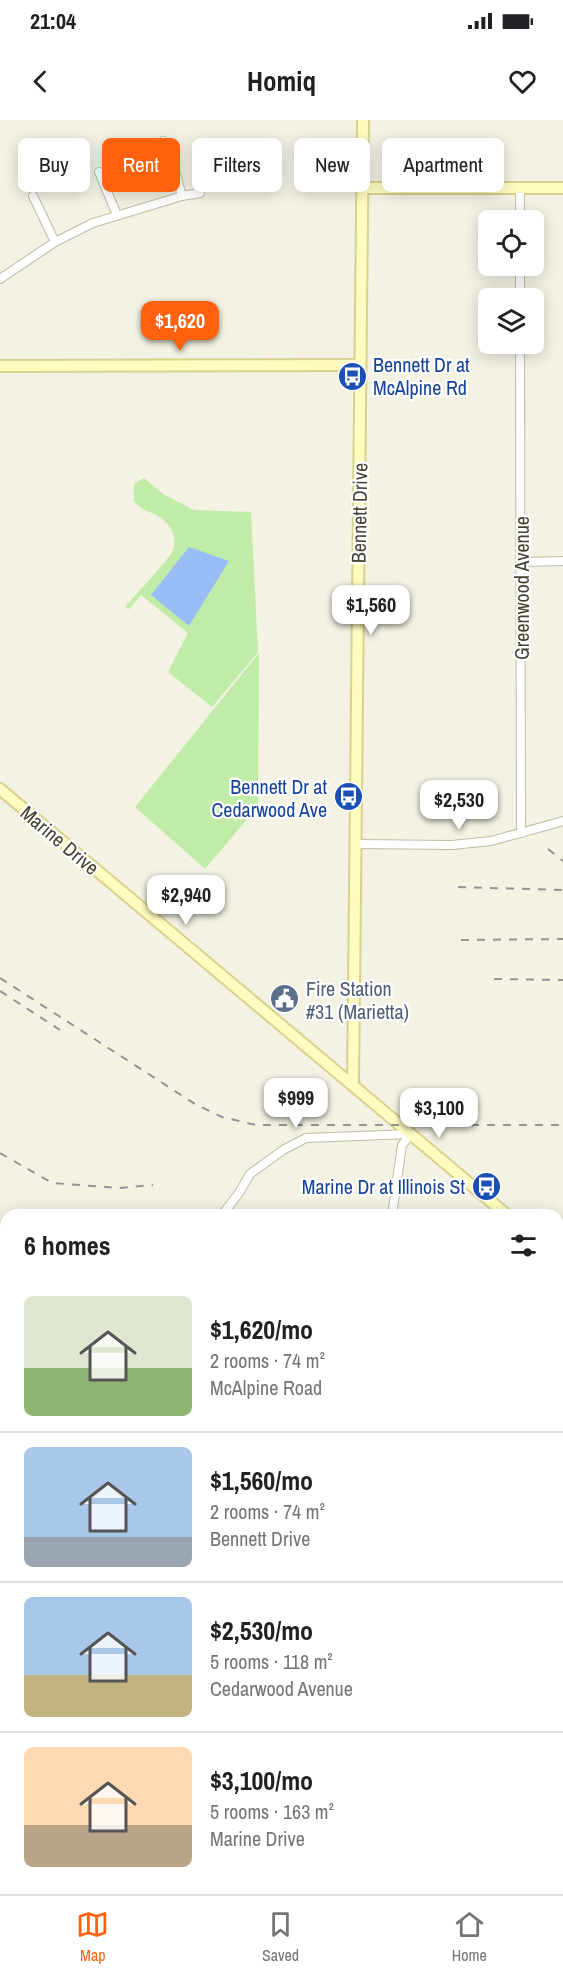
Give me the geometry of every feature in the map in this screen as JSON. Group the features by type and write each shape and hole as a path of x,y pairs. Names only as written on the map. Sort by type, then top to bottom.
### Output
{"main road":[{"name":"Bennett Drive","path":"363,120 363,138"},
{"path":"370,188 563,188"},
{"name":"Bennett Drive","path":"353,1085 362,192"},
{"path":"0,366 360,365"},
{"name":"Marine Drive","path":"0,789 500,1209"}],"street":[{"path":"99,172 117,216"},
{"path":"520,188 520,210"},
{"path":"180,189 182,196"},
{"path":"1,277 56,242 93,223 182,196 200,194"},
{"path":"33,196 56,242"},
{"name":"Greenwood Avenue","path":"520,354 521,833"},
{"path":"521,562 563,561"},
{"path":"355,844 452,845 491,841 563,821"},
{"path":"227,1209 250,1174 283,1150 306,1138 411,1134"},
{"path":"393,1209 402,1145 411,1134"}],"green space":[{"path":"144,478 163,494 194,510 251,512 258,652 212,707 168,672 188,633 141,595 129,609 125,607 166,561 173,550 175,541 173,532 165,521 141,508 134,501 134,484"},
{"path":"259,653 258,806 205,869 135,807"}],"water":[{"path":"189,547 229,561 189,626 151,595"}],"railway":[{"path":"548,849 563,861"},
{"path":"458,887 563,890"},
{"path":"461,940 563,939"},
{"path":"0,978 195,1104 222,1117 256,1125 563,1125"},
{"path":"494,979 563,980"},
{"path":"0,991 60,1030"},
{"path":"0,1153 52,1183 120,1188 153,1185"}],"place":[{"name":"Bennett Dr at McAlpine Rd","path":"352,376"},
{"name":"Bennett Dr at Cedarwood Ave","path":"348,797"},
{"name":"Fire Station #31 (Marietta)","path":"285,999"},
{"name":"Marine Dr at Illinois St","path":"486,1186"}]}
